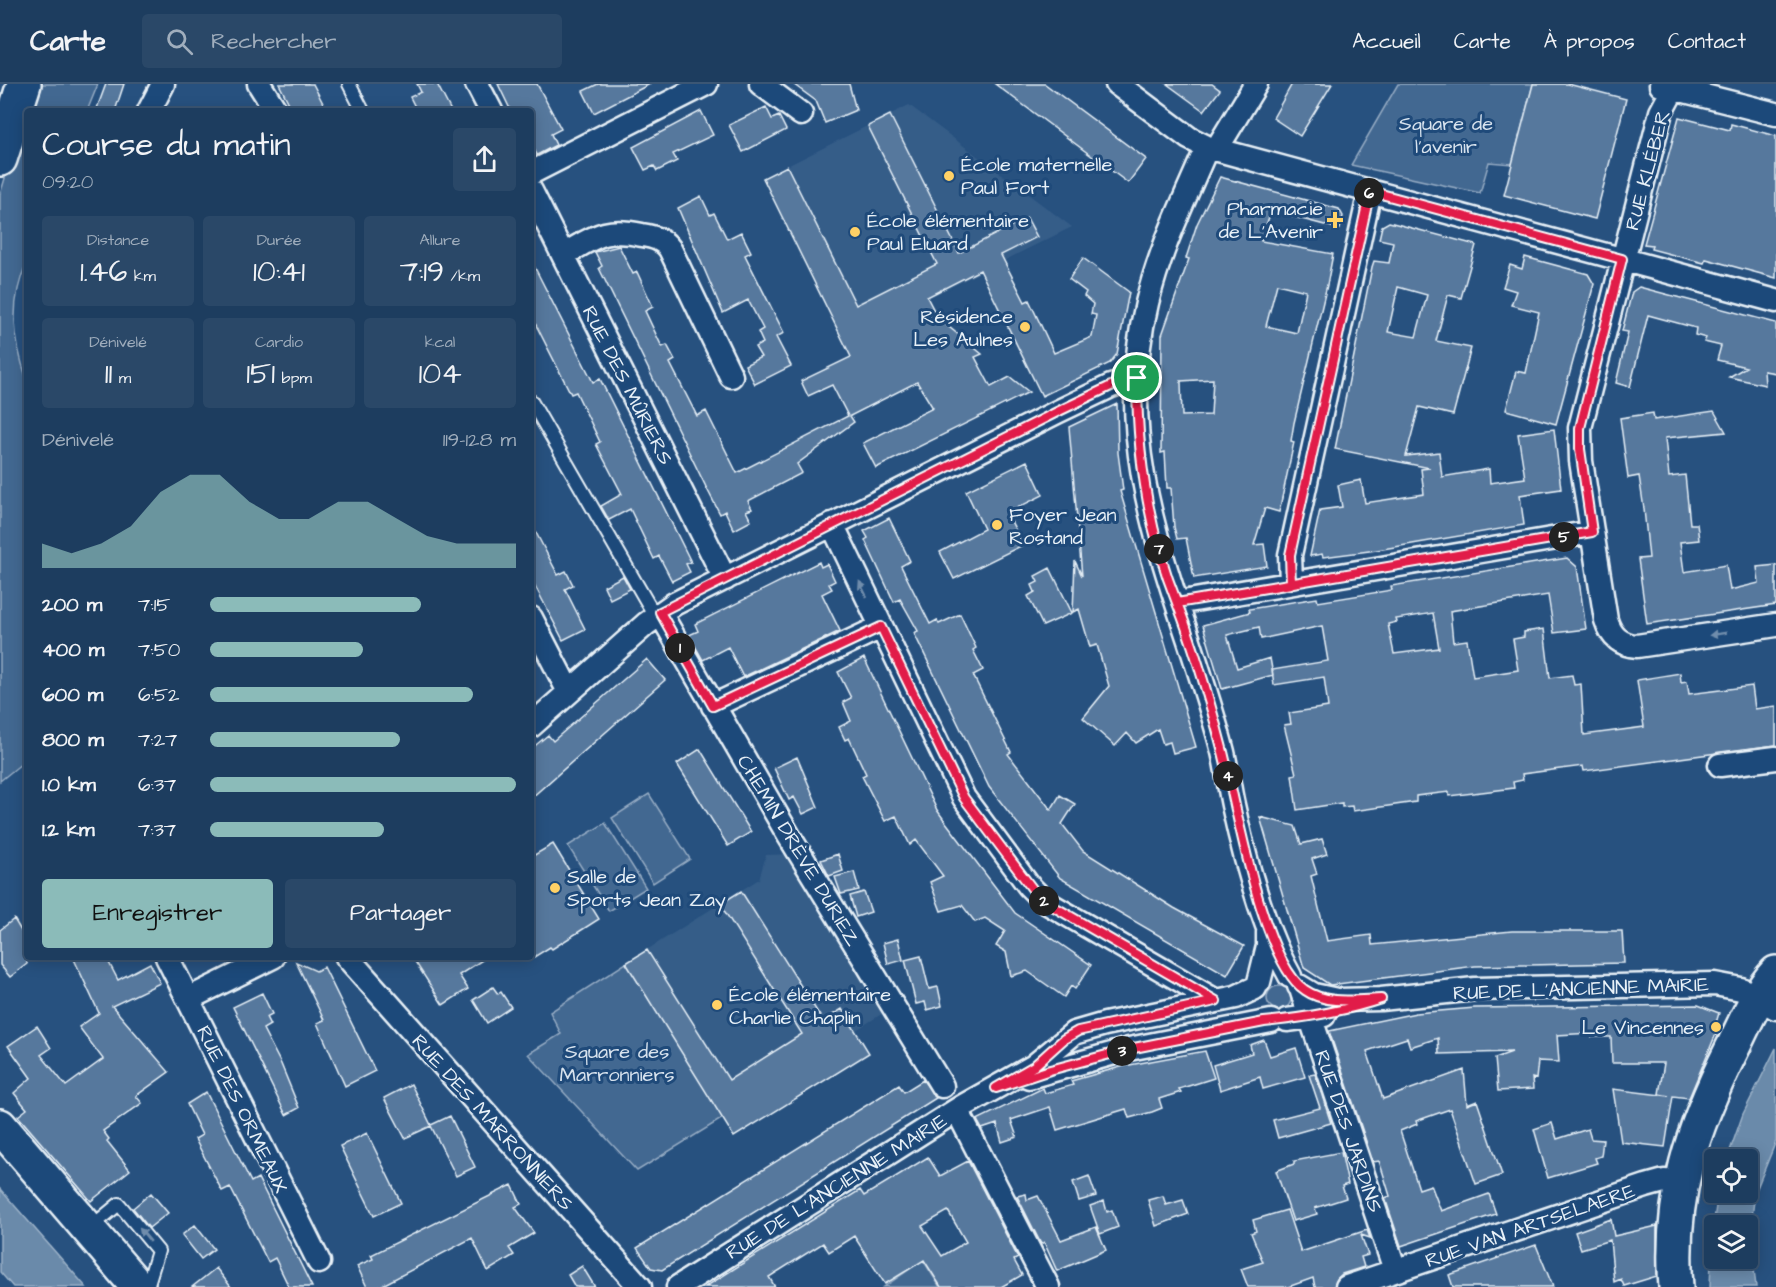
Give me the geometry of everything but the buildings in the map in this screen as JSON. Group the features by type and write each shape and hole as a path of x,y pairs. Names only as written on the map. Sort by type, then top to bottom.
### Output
{"main road":[{"path":"0,107 7,84"},
{"path":"0,159 24,84"},
{"path":"1676,1287 1676,1218 1681,1182 1704,1107 1770,993"},
{"path":"0,1126 122,1287"},
{"path":"0,1152 138,1287"}],"street":[{"path":"151,108 163,84"},
{"path":"259,84 274,108"},
{"path":"477,84 489,108"},
{"path":"534,171 706,84"},
{"path":"761,84 801,114"},
{"path":"1117,84 1189,138 1212,148 1776,301"},
{"path":"1256,84 1212,148 1170,231 1154,276 1144,318 1137,378 1140,459 1145,496 1162,559 1223,752 1235,813 1268,927 1268,946 1257,985 1254,1002 1257,1011 1279,1021 1300,1009 1297,985 1273,974 1257,985"},
{"path":"1669,86 1776,114"},
{"name":"RUE KLÉBER","path":"1669,86 1622,259 1580,428 1580,449 1606,620 1616,638 1625,645 1643,646 1776,625"},
{"path":"1291,584 1290,555 1370,191"},
{"name":"RUE DES MÛRIERS","path":"534,197 725,579"},
{"path":"562,255 600,234 615,230 662,241 670,249 731,376"},
{"path":"534,723 658,614 832,524 1068,407 1118,384 1137,378"},
{"path":"832,524 964,798 1034,891 1044,901 1216,1001"},
{"path":"1177,603 1592,532"},
{"name":"CHEMIN DRÈVE DURIEZ","path":"658,614 942,1086"},
{"path":"534,624 569,692"},
{"path":"713,706 881,627"},
{"path":"1720,765 1776,758"},
{"name":"RUE DES JARDINS","path":"1268,927 1310,1017 1395,1270"},
{"name":"RUE DES ORMEAUX","path":"168,960 319,1262"},
{"path":"188,999 267,960"},
{"name":"RUE DES MARRONNIERS","path":"349,960 640,1287"},
{"name":"RUE DE L'ANCIENNE MAIRIE","path":"1297,985 1326,999 1381,999 1475,989 1715,984 1770,993"},
{"name":"RUE DE L'ANCIENNE MAIRIE","path":"678,1287 957,1110 1034,1066 1069,1036 1085,1029 1241,996 1257,985"},
{"name":"RUE DE L'ANCIENNE MAIRIE","path":"996,1088 1094,1058 1279,1021 1342,1011 1381,999"},
{"path":"1085,1029 1079,1035 1079,1045 1086,1055 1094,1058"},
{"path":"957,1110 1048,1287"},
{"name":"RUE VAN ARTSELAERE","path":"1347,1287 1646,1186 1664,1181 1681,1182"}],"lane":[{"path":"349,84 361,108"},
{"path":"534,406 658,614"},
{"path":"83,1233 119,1204 158,1251 147,1287"}],"shaded area":[{"path":"909,105 1072,227 843,340 763,178"},
{"path":"793,854 888,1010 721,1115 626,963 759,879 766,855"},
{"path":"1776,1048 1776,1141 1758,1186 1758,1149 1731,1149 1743,1114"},
{"path":"0,1189 86,1287 13,1287 0,1272"},
{"path":"1716,1203 1754,1203 1752,1215 1715,1215"},
{"path":"1711,1269 1754,1269 1756,1287 1710,1287"}],"green space":[{"path":"33,84 98,84 88,108 26,108"},
{"name":"Square de l'avenir","path":"1398,84 1533,84 1512,164 1489,162 1480,193 1351,165"},
{"path":"24,114 24,270 17,292 15,321 24,371 24,761 0,781 0,195"},
{"path":"649,794 690,859 653,883 612,818"},
{"path":"605,823 646,888 609,911 568,846"},
{"name":"Square des Marronniers","path":"626,963 723,1118 637,1171 528,1054 561,1034 550,1012"},
{"path":"1279,986 1288,989 1291,998 1288,1007 1279,1010 1270,1007 1267,998 1270,989"},
{"path":"923,1260 940,1287 884,1287"}],"place":[{"name":"École maternelle Paul Fort","path":"949,176"},
{"name":"Pharmacie de L'Avenir","path":"1335,220"},
{"name":"École élémentaire Paul Eluard","path":"855,232"},
{"name":"Résidence Les Aulnes","path":"1025,327"},
{"name":"Foyer Jean Rostand","path":"997,525"},
{"name":"Salle de Sports Jean Zay","path":"555,888"},
{"name":"École élémentaire Charlie Chaplin","path":"717,1005"},
{"name":"Le Vincennes","path":"1716,1027"}],"route":[{"path":"1137,378 1111,386 1057,412 660,612 713,706 881,627 964,798 1034,891 1044,901 1202,995 1216,1001 1078,1031 1064,1039 1047,1057 996,1088 1050,1070 1129,1049 1264,1022 1281,1022 1326,1015 1381,999 1326,999 1304,990 1287,972 1262,907 1235,813 1223,752 1177,603 1291,584 1592,532 1579,440 1581,418 1622,259 1370,191 1290,555 1291,584 1197,600 1177,603 1170,587 1145,496 1139,452 1137,378"}]}
